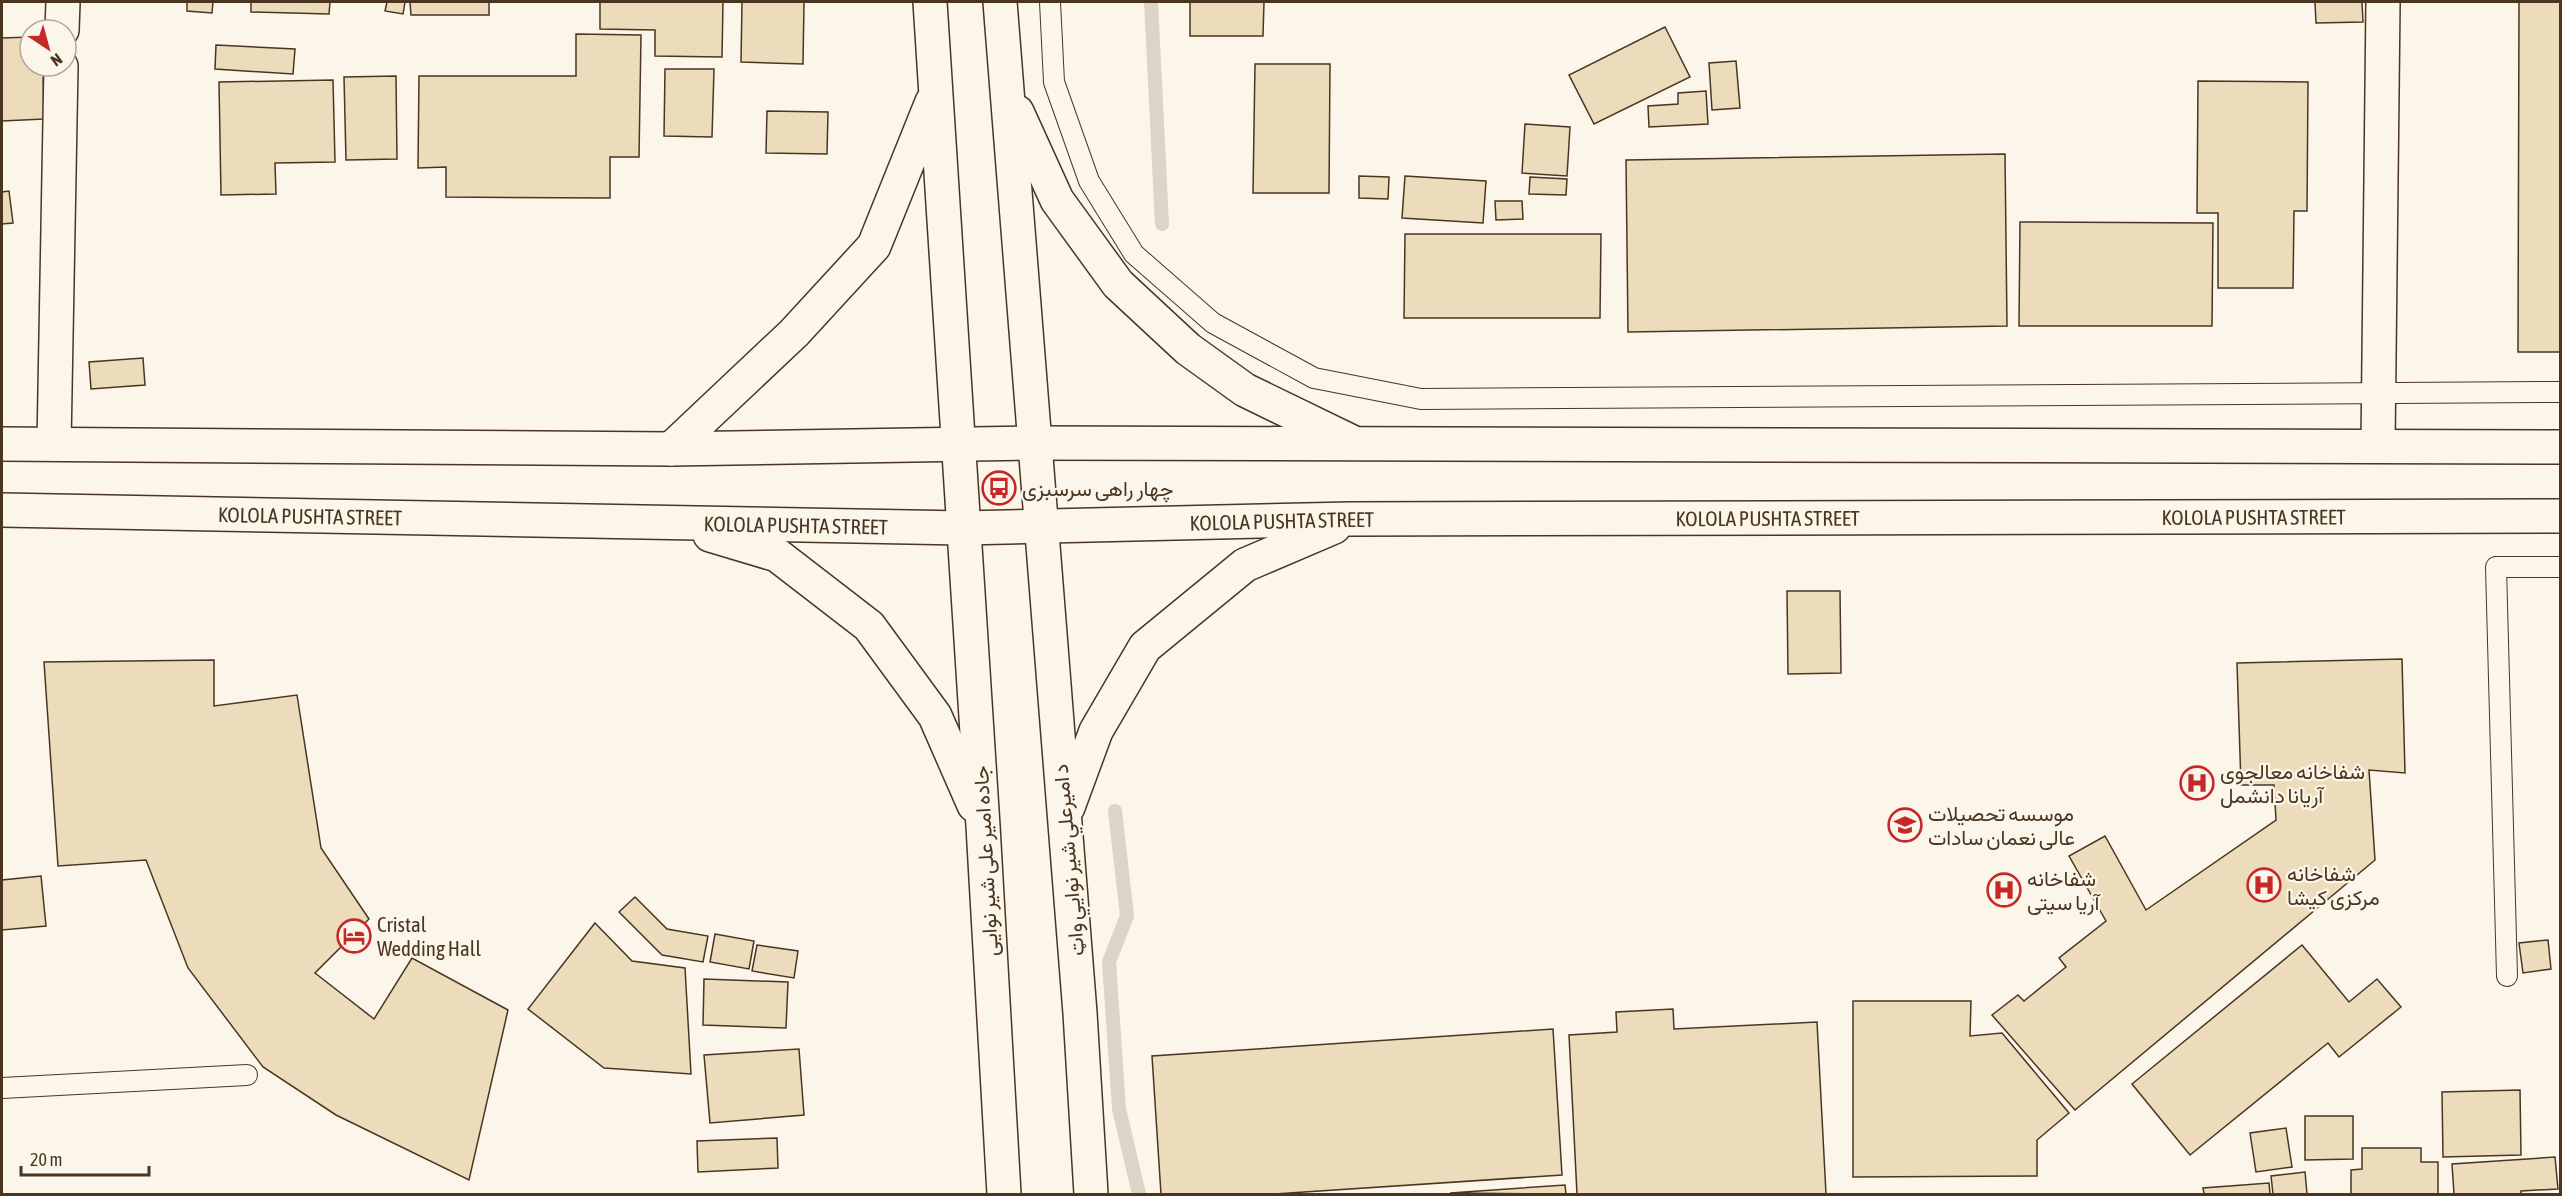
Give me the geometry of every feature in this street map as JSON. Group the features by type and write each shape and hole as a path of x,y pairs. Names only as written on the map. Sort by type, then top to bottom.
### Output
{"main road":[{"path":"62,18 63,2"},
{"name":"جاده امیر علی شیر نوایی","path":"930,2 983,826 1004,1194"},
{"name":"د امیرعلي شیر نوايي واټ","path":"1000,2 1080,1013 1091,1194"},
{"path":"2378,446 2383,2"},
{"path":"54,444 61,78"},
{"path":"1007,90 1057,200 1118,284 1188,349 1245,390 1357,444"},
{"path":"671,448 794,333 874,246 935,95"},
{"path":"2,444 671,448 1034,443 2560,447"},
{"name":"KOLOLA PUSHTA STREET","path":"2,510 963,528 1350,519 2560,516"},
{"path":"1064,818 1096,730 1145,647 1245,565 1350,519"},
{"path":"674,524 777,555 869,626 935,716 983,826"}],"lane":[{"path":"1050,2 1054,82 1089,181 1134,254 1213,322 1314,378 1420,399 2560,392"},
{"path":"2507,976 2496,567 2560,567"},
{"path":"2,1088 247,1075"}],"building":[{"path":"187,2 213,2 212,13 187,11"},
{"path":"251,2 330,2 329,14 251,12"},
{"path":"387,2 405,2 403,14 385,11"},
{"path":"410,2 489,2 489,15 411,15"},
{"path":"600,2 723,2 722,57 655,56 655,30 600,29"},
{"path":"742,2 804,2 803,64 741,62"},
{"path":"1190,2 1264,2 1263,36 1190,36"},
{"path":"2315,2 2362,2 2363,22 2316,23"},
{"path":"2519,2 2560,2 2560,352 2518,352"},
{"path":"1665,27 1690,77 1594,124 1569,75"},
{"path":"576,34 641,35 639,157 610,157 610,198 446,197 446,167 418,168 419,76 576,76"},
{"path":"18,37 18,78 43,78 44,119 2,121 2,38"},
{"path":"216,45 295,49 293,74 215,69"},
{"path":"1736,61 1740,108 1712,110 1709,63"},
{"path":"1255,64 1330,64 1329,193 1253,193"},
{"path":"665,69 714,69 712,137 664,136"},
{"path":"396,76 397,159 346,160 344,77"},
{"path":"333,80 335,162 275,163 276,194 221,195 219,82"},
{"path":"2198,81 2308,82 2307,211 2294,211 2293,288 2218,288 2218,213 2197,213"},
{"path":"1706,91 1708,124 1649,127 1648,106 1678,104 1678,93"},
{"path":"767,111 828,112 827,154 766,153"},
{"path":"1525,124 1570,127 1567,176 1522,173"},
{"path":"2005,154 2007,326 1628,332 1626,160"},
{"path":"1359,176 1389,177 1388,199 1359,198"},
{"path":"1405,176 1486,181 1483,223 1402,218"},
{"path":"1530,177 1567,179 1566,195 1529,194"},
{"path":"9,191 13,223 2,224 2,192"},
{"path":"1495,201 1522,201 1523,219 1496,220"},
{"path":"2020,222 2213,223 2212,326 2019,326"},
{"path":"1405,234 1601,234 1600,318 1404,318"},
{"path":"143,358 145,385 91,389 89,362"},
{"path":"1787,591 1840,591 1841,673 1788,674"},
{"name":"شفاخانه مرکزی کیشا","path":"2402,659 2405,773 2369,770 2375,860 2075,1110 1992,1015 2018,995 2024,1001 2066,967 2059,958 2106,921 2069,856 2105,836 2146,910 2276,820 2274,785 2241,785 2237,663"},
{"path":"214,660 214,706 297,695 321,848 369,919 315,973 374,1019 412,958 508,1010 469,1180 336,1115 263,1067 188,968 146,860 58,866 44,662"},
{"path":"41,876 46,926 2,930 2,880"},
{"path":"635,897 667,929 708,936 703,962 662,955 619,912"},
{"path":"595,923 632,961 685,968 691,1074 604,1068 528,1009"},
{"path":"715,934 754,941 749,969 710,962"},
{"path":"2548,940 2551,969 2523,973 2519,943"},
{"path":"757,945 798,951 794,978 752,971"},
{"path":"2302,945 2349,1002 2377,979 2401,1007 2339,1057 2328,1043 2190,1155 2132,1084"},
{"path":"704,979 788,982 786,1028 703,1025"},
{"path":"1853,1001 1971,1001 1970,1036 2002,1033 2069,1113 2037,1140 2037,1176 1853,1177"},
{"path":"1673,1009 1674,1029 1817,1022 1826,1194 1577,1194 1569,1035 1617,1032 1616,1012"},
{"path":"1553,1029 1562,1175 1274,1194 1161,1194 1152,1056"},
{"path":"799,1049 804,1115 710,1123 704,1055"},
{"path":"2520,1090 2521,1155 2443,1157 2442,1092"},
{"path":"2305,1116 2353,1116 2353,1159 2305,1160"},
{"path":"2286,1128 2292,1167 2256,1172 2250,1133"},
{"path":"777,1138 778,1168 698,1172 697,1141"},
{"path":"2362,1148 2421,1148 2421,1162 2438,1162 2438,1194 2351,1194 2351,1170 2362,1169"},
{"path":"2555,1157 2558,1189 2521,1191 2521,1194 2454,1194 2452,1164"},
{"path":"2305,1172 2307,1194 2273,1194 2271,1176"},
{"path":"2269,1183 2270,1194 2204,1194 2203,1188"},
{"path":"1565,1185 1566,1194 1450,1193"}],"waterway":[{"path":"1151,2 1162,224"},
{"path":"1115,811 1127,916 1109,962 1119,1109 1139,1194"}],"place":[{"name":"چهار راهی سرسبزی","path":"999,488"},
{"name":"شفاخانه معالجوی آریانا دانشمل","path":"2197,783"},
{"name":"موسسه تحصیلات عالی نعمان سادات","path":"1905,825"},
{"name":"شفاخانه مرکزی کیشا","path":"2264,885"},
{"name":"شفاخانه آریا سیتی","path":"2004,890"},
{"name":"Cristal Wedding Hall","path":"354,936"}]}
